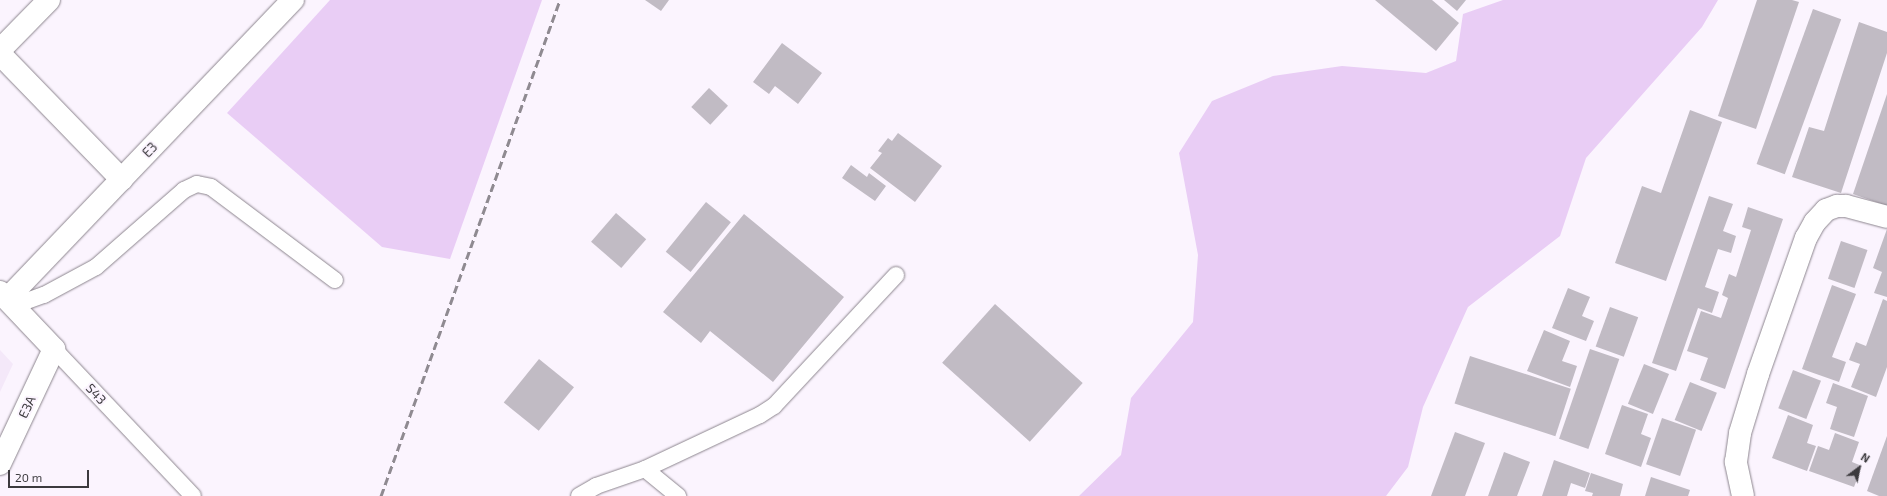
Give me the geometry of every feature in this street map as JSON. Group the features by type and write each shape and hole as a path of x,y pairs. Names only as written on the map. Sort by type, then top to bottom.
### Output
{"street":[{"path":"0,50 49,0"},
{"name":"E3","path":"7,299 293,0"},
{"path":"0,54 122,180"},
{"path":"1744,496 1736,462 1740,433 1758,374 1806,238 1826,210 1837,206 1846,206 1887,217"},
{"name":"S43","path":"7,299 54,349"},
{"name":"E3A","path":"0,464 54,349"}],"lane":[{"path":"7,299 44,295 96,267 184,190 197,184 211,187 335,280"},
{"path":"579,496 596,486 645,468 760,415 774,406 896,275"},
{"name":"S43","path":"54,349 193,496"},
{"path":"645,468 678,496"}],"shaded area":[{"path":"330,0 542,0 450,259 382,247 227,113"},
{"path":"1503,0 1718,0 1702,27 1586,158 1560,236 1468,307 1423,407 1408,467 1386,496 1079,496 1121,455 1131,398 1193,322 1198,255 1179,153 1212,101 1273,76 1342,66 1426,73 1456,61 1463,14"},
{"path":"0,350 13,364 0,392"}],"building":[{"path":"645,0 669,0 661,11"},
{"path":"1375,0 1432,0 1459,23 1436,51"},
{"path":"1444,0 1466,0 1457,11"},
{"path":"1757,0 1792,0 1799,2 1756,129 1718,116"},
{"path":"1813,9 1841,19 1785,174 1757,164"},
{"path":"1859,22 1887,32 1887,53 1841,193 1792,177 1809,127 1824,131"},
{"path":"782,43 822,73 798,104 775,86 769,94 753,82"},
{"path":"709,88 728,106 710,125 691,107"},
{"path":"1887,94 1887,206 1853,194"},
{"path":"1690,110 1722,122 1666,281 1615,263 1642,186 1661,193"},
{"path":"898,133 942,166 915,202 870,168 882,153 878,151 888,138 892,141"},
{"path":"851,165 867,177 869,173 886,186 875,201 842,178"},
{"path":"1709,196 1733,204 1723,231 1736,236 1731,253 1718,249 1705,287 1719,292 1712,313 1698,308 1676,371 1652,363"},
{"path":"706,202 731,222 691,272 666,252"},
{"path":"1748,207 1783,219 1725,389 1700,380 1708,358 1687,351 1701,311 1721,318 1728,298 1722,295 1729,274 1736,277 1751,230 1742,227"},
{"path":"616,213 646,239 621,268 591,242"},
{"path":"744,214 844,297 773,382 710,331 701,343 663,312"},
{"path":"1887,229 1887,297 1874,293 1882,272 1873,268"},
{"path":"1841,241 1867,250 1854,288 1828,279"},
{"path":"1832,285 1856,294 1832,357 1846,362 1839,382 1802,369"},
{"path":"1568,288 1590,297 1582,316 1594,321 1586,341 1552,328"},
{"path":"1883,299 1887,301 1887,367 1876,397 1851,387 1860,364 1849,360 1856,342 1866,346"},
{"path":"995,304 1083,383 1030,442 942,363"},
{"path":"1610,307 1638,317 1624,357 1596,346"},
{"path":"1544,330 1570,341 1562,361 1577,366 1570,387 1527,371"},
{"path":"1590,349 1619,359 1588,449 1559,439"},
{"path":"1470,356 1571,389 1555,436 1455,404"},
{"path":"539,359 574,387 539,431 504,403"},
{"path":"1644,364 1669,374 1653,414 1628,404"},
{"path":"1793,370 1821,381 1806,419 1778,408"},
{"path":"1690,382 1717,393 1702,431 1675,420"},
{"path":"1833,383 1868,396 1854,437 1830,429 1837,407 1826,403"},
{"path":"1622,405 1648,414 1641,434 1651,438 1641,467 1605,454"},
{"path":"1788,415 1813,425 1807,443 1816,446 1807,471 1772,458"},
{"path":"1662,418 1696,430 1680,476 1646,464"},
{"path":"1455,432 1485,443 1465,496 1431,496"},
{"path":"1835,433 1859,442 1852,462 1862,466 1854,487 1809,471 1818,446 1829,450"},
{"path":"1887,436 1887,496 1879,496 1867,491"},
{"path":"1504,452 1530,462 1517,496 1488,496"},
{"path":"1554,460 1590,473 1585,488 1571,483 1567,496 1542,496"},
{"path":"1591,473 1623,484 1620,496 1592,496 1593,493 1585,491"},
{"path":"1651,477 1690,490 1688,496 1645,496"}],"railway":[{"path":"381,496 560,0"}]}
